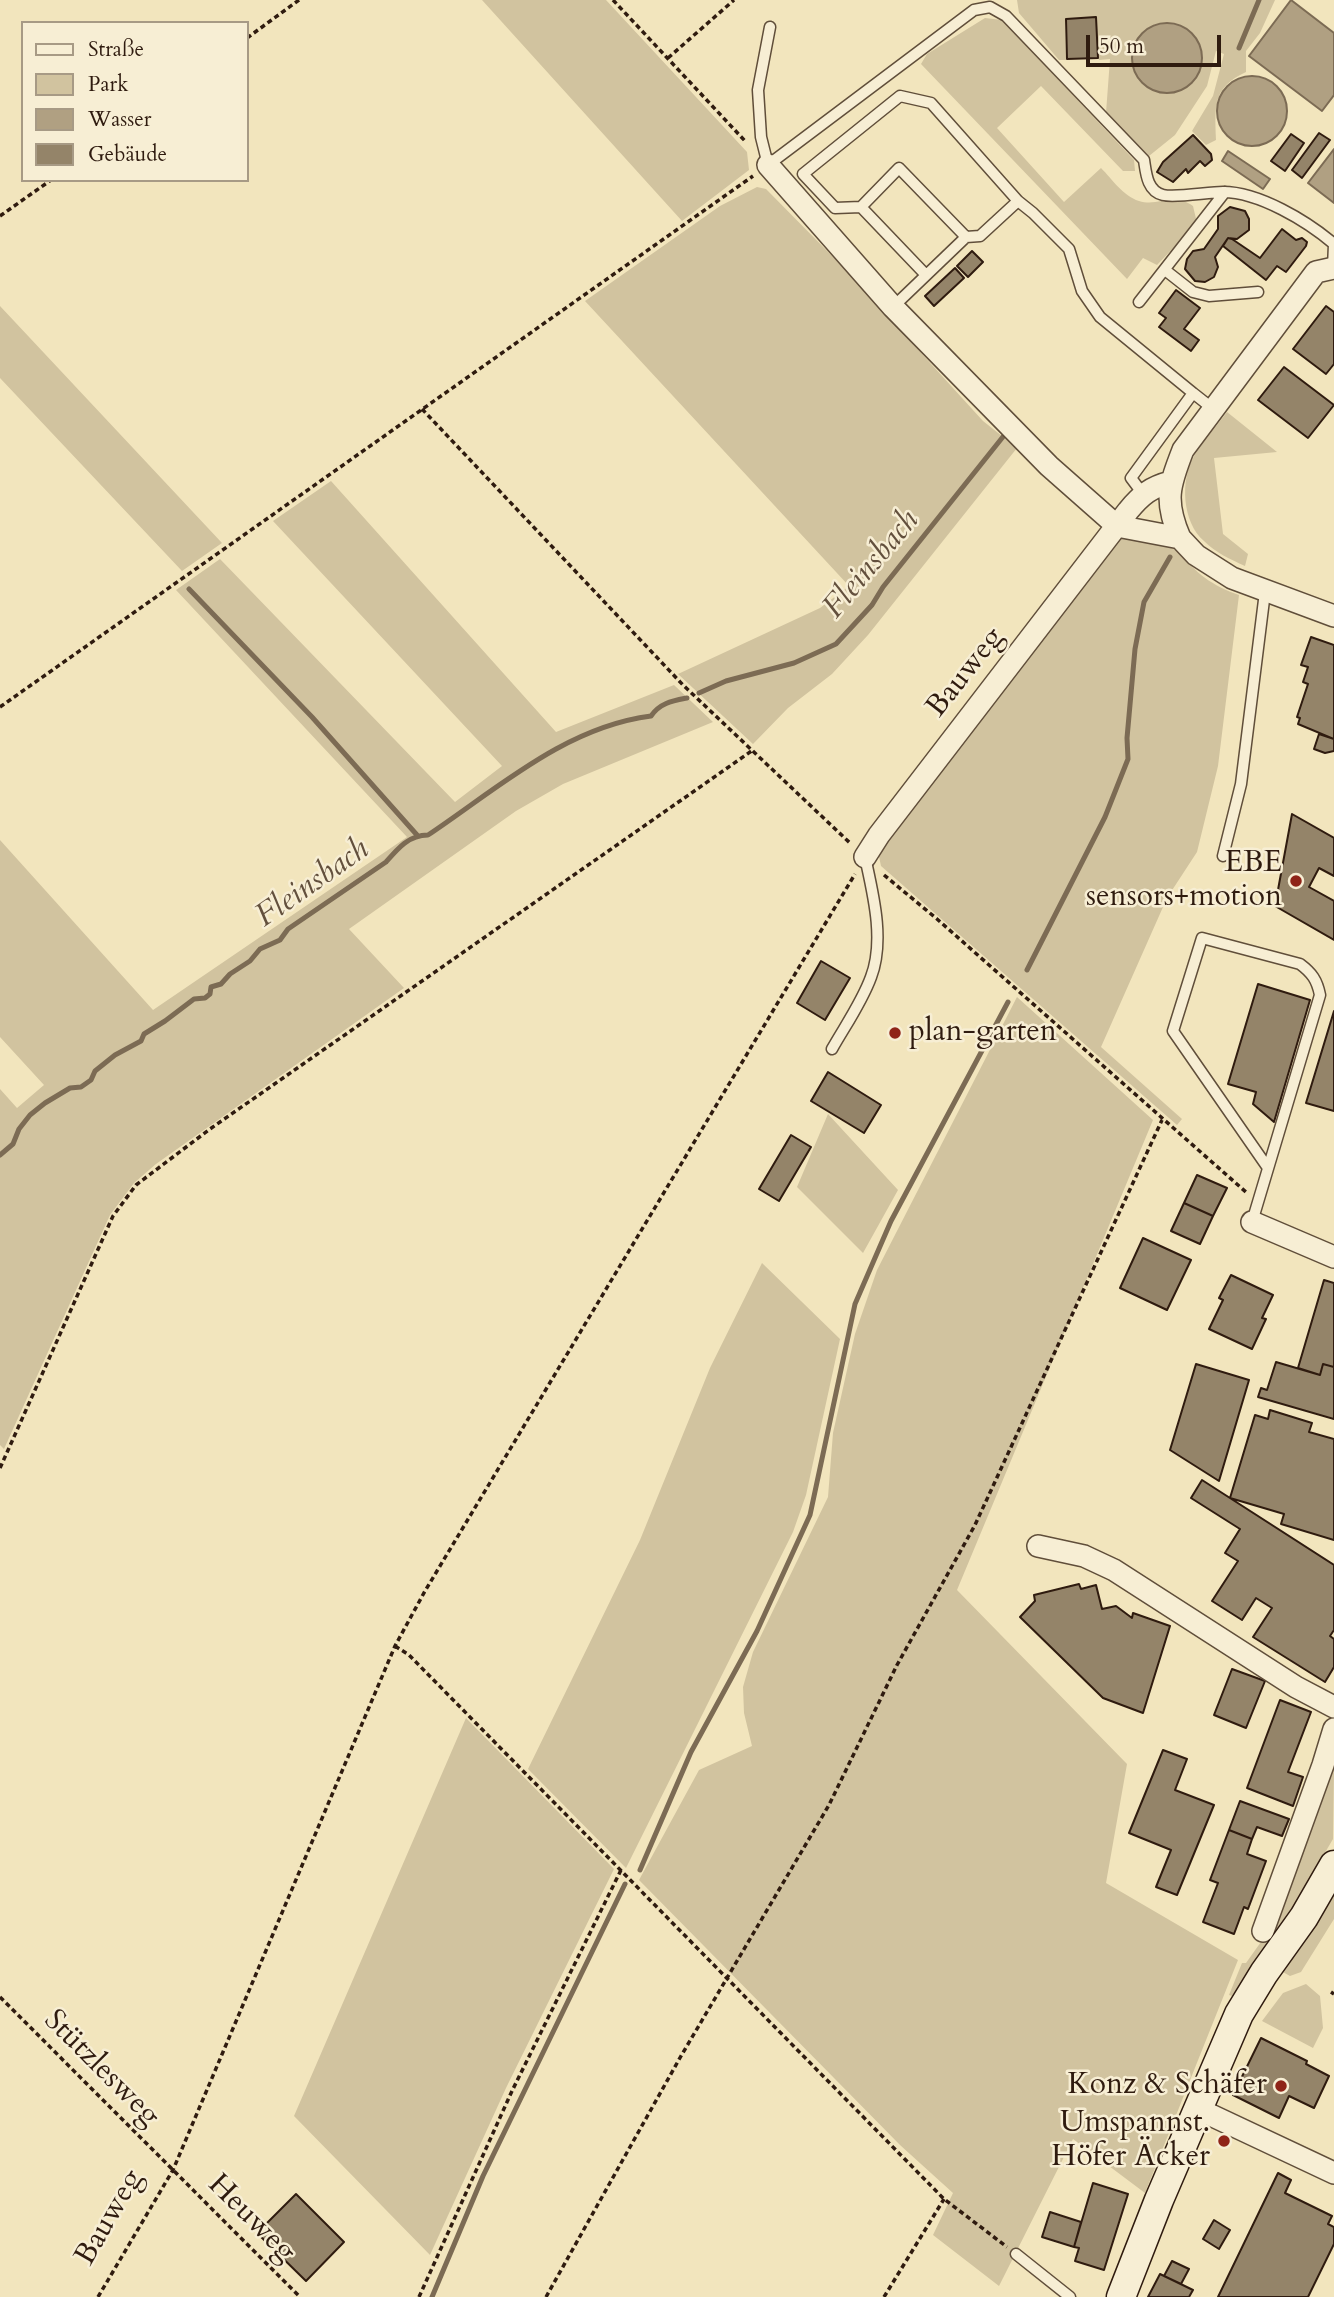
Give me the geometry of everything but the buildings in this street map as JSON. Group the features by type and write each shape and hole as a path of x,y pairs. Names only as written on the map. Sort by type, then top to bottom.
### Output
{"street":[{"path":"768,166 892,307 1049,466 1117,526 1180,538"},
{"path":"1333,268 1316,272 1183,450 1171,482 1171,518 1180,538 1212,567 1265,592 1334,616"},
{"path":"1143,494 1157,485 1171,482"},
{"name":"Bauweg","path":"865,857 879,835 1143,494"},
{"path":"1252,1222 1334,1257"},
{"path":"1038,1546 1084,1556 1114,1570 1296,1687 1334,1707"},
{"path":"1263,1931 1334,1729"},
{"path":"1121,2297 1159,2200 1244,2004 1304,1917 1334,1865"},
{"path":"1198,2109 1334,2174"}],"lane":[{"path":"770,27 758,90 761,137 768,166 974,9 990,7 1006,16 1144,160 1147,180 1152,188 1163,195 1226,192 1260,199 1317,229 1334,244 1333,268"},
{"path":"966,237 899,168 861,207 835,208 803,174 900,96 931,103 1018,201 1069,249 1082,291 1100,317 1212,408"},
{"path":"1139,302 1226,192"},
{"path":"892,307 966,237 980,236 1018,201"},
{"path":"861,207 926,275"},
{"path":"1165,270 1193,292 1209,296 1258,292"},
{"path":"1143,494 1130,478 1194,393"},
{"path":"1223,856 1241,784 1265,592"},
{"path":"832,1049 871,978 876,958 876,919 865,857"},
{"path":"1252,1222 1320,995 1311,973 1300,964 1202,938 1173,1031 1268,1168"},
{"path":"1016,2254 1070,2297"}],"path":[{"path":"248,37 299,0"},
{"path":"0,707 768,166 613,0"},
{"path":"668,58 734,0"},
{"path":"0,216 48,182"},
{"path":"422,409 683,685 865,857 1247,1193 1253,1208 1252,1222"},
{"path":"0,1468 113,1216 136,1185 210,1129 753,750"},
{"name":"Bauweg","path":"98,2297 173,2170 395,1646 425,1591 865,857"},
{"path":"546,2297 727,1976 829,1805 897,1665 975,1525 1162,1119"},
{"path":"395,1646 409,1655 944,2199 1016,2254"},
{"path":"419,2297 512,2091 621,1870"},
{"name":"Stützlesweg","path":"0,1997 173,2170"},
{"name":"Heuweg","path":"173,2170 300,2297"},
{"path":"884,2297 944,2199"}],"green space":[{"path":"482,0 606,0 747,152 749,170 682,221"},
{"path":"1017,0 1275,0 1260,33 1246,51 1246,72 1227,85 1218,99 1215,117 1216,140 1206,145 1192,131 1213,96 1224,54 1216,51 1207,86 1175,135 1149,156 1106,113 1110,59 1099,60 1096,17 1065,19 1066,60 1059,60 1019,13","holes":["1156,24 1179,25 1192,33 1191,83 1178,91 1162,92 1137,76 1132,61 1143,33"]},
{"path":"985,18 1002,20 1134,160 1135,171 1123,171 1041,86 997,128 1064,202 1101,168 1133,199 1146,202 1179,200 1193,206 1197,223 1157,265 1143,258 1127,279 921,64 927,54"},
{"path":"757,187 766,189 841,265 983,421 1017,448 868,635 832,674 788,708 753,744 678,674 820,608 849,586 585,301 720,206"},
{"path":"0,306 222,543 182,571 0,378"},
{"path":"1227,412 1277,452 1214,458 1223,534 1248,554 1245,566 1218,552 1204,541 1191,523 1187,512 1185,488 1194,456"},
{"path":"331,481 556,732 674,685 713,722 563,784 516,811 349,929 404,988 156,1164 134,1183 110,1215 4,1449 0,1445 0,1089 17,1108 44,1085 0,1037 0,840 153,1010 407,837 176,590 220,559 455,802 502,766 273,521"},
{"path":"1116,535 1179,550 1205,578 1239,595 1218,766 1197,852 1167,898 1101,1047 1182,1119 1177,1125 881,866 878,852"},
{"path":"1017,997 1153,1120 957,1590 1127,1764 1106,1883 1238,1960 1145,2193 1073,2139 999,2286 933,2235 953,2193 900,2145 639,1880 699,1770 752,1746 744,1713 743,1687 753,1652 828,1497 833,1433 855,1334 877,1270"},
{"path":"828,1114 898,1190 863,1253 797,1187"},
{"path":"762,1263 840,1339 806,1495 793,1532 626,1868 528,1769 640,1540 710,1368"},
{"path":"466,1718 614,1869 506,2088 430,2255 294,2116"},
{"path":"1334,1768 1333,1839 1296,1902 1232,1996 1229,1995 1242,1963 1246,1963 1273,1925"},
{"path":"1334,1879 1334,1919 1301,1972 1290,1976 1274,1967"},
{"path":"1306,1984 1320,1996 1323,2028 1313,2048 1262,2021 1283,1993"}],"water":[{"path":"1291,0 1334,33 1334,95 1322,111 1249,56"},
{"path":"1167,23 1192,33 1202,58 1192,83 1167,93 1142,83 1132,58 1142,33"},
{"path":"1252,76 1277,86 1287,111 1277,136 1252,146 1227,136 1217,111 1227,86"},
{"path":"1334,149 1334,203 1308,183"},
{"path":"1228,151 1270,179 1263,189 1222,161"}],"waterway":[{"name":"Fleinsbach","path":"1239,48 1259,0"},
{"name":"Fleinsbach","path":"699,693 726,681 794,663 836,644 872,605 883,587 1006,433"},
{"path":"1027,970 1105,817 1128,759 1127,738 1135,649 1144,602 1170,557"},
{"path":"189,589 312,717 417,835"},
{"name":"Fleinsbach","path":"0,1155 13,1144 19,1129 30,1115 45,1103 70,1088 81,1087 115,1055 141,1041 144,1034 194,999 205,998 210,994 211,987 221,984 230,974 250,961 260,949 280,940 288,929 386,862 404,843 415,837 428,835 506,780 561,746 620,722 651,716 662,705 687,698"},
{"path":"640,1870 691,1752 757,1631 810,1515 855,1304 891,1221 1008,1002"},
{"path":"432,2297 483,2176 625,1884"}],"place":[{"name":"EBE sensors+motion","path":"1296,881"},
{"name":"plan-garten","path":"895,1033"},
{"name":"Konz & Schäfer","path":"1281,2086"},
{"name":"Umspannst. Höfer Äcker","path":"1224,2141"}]}
